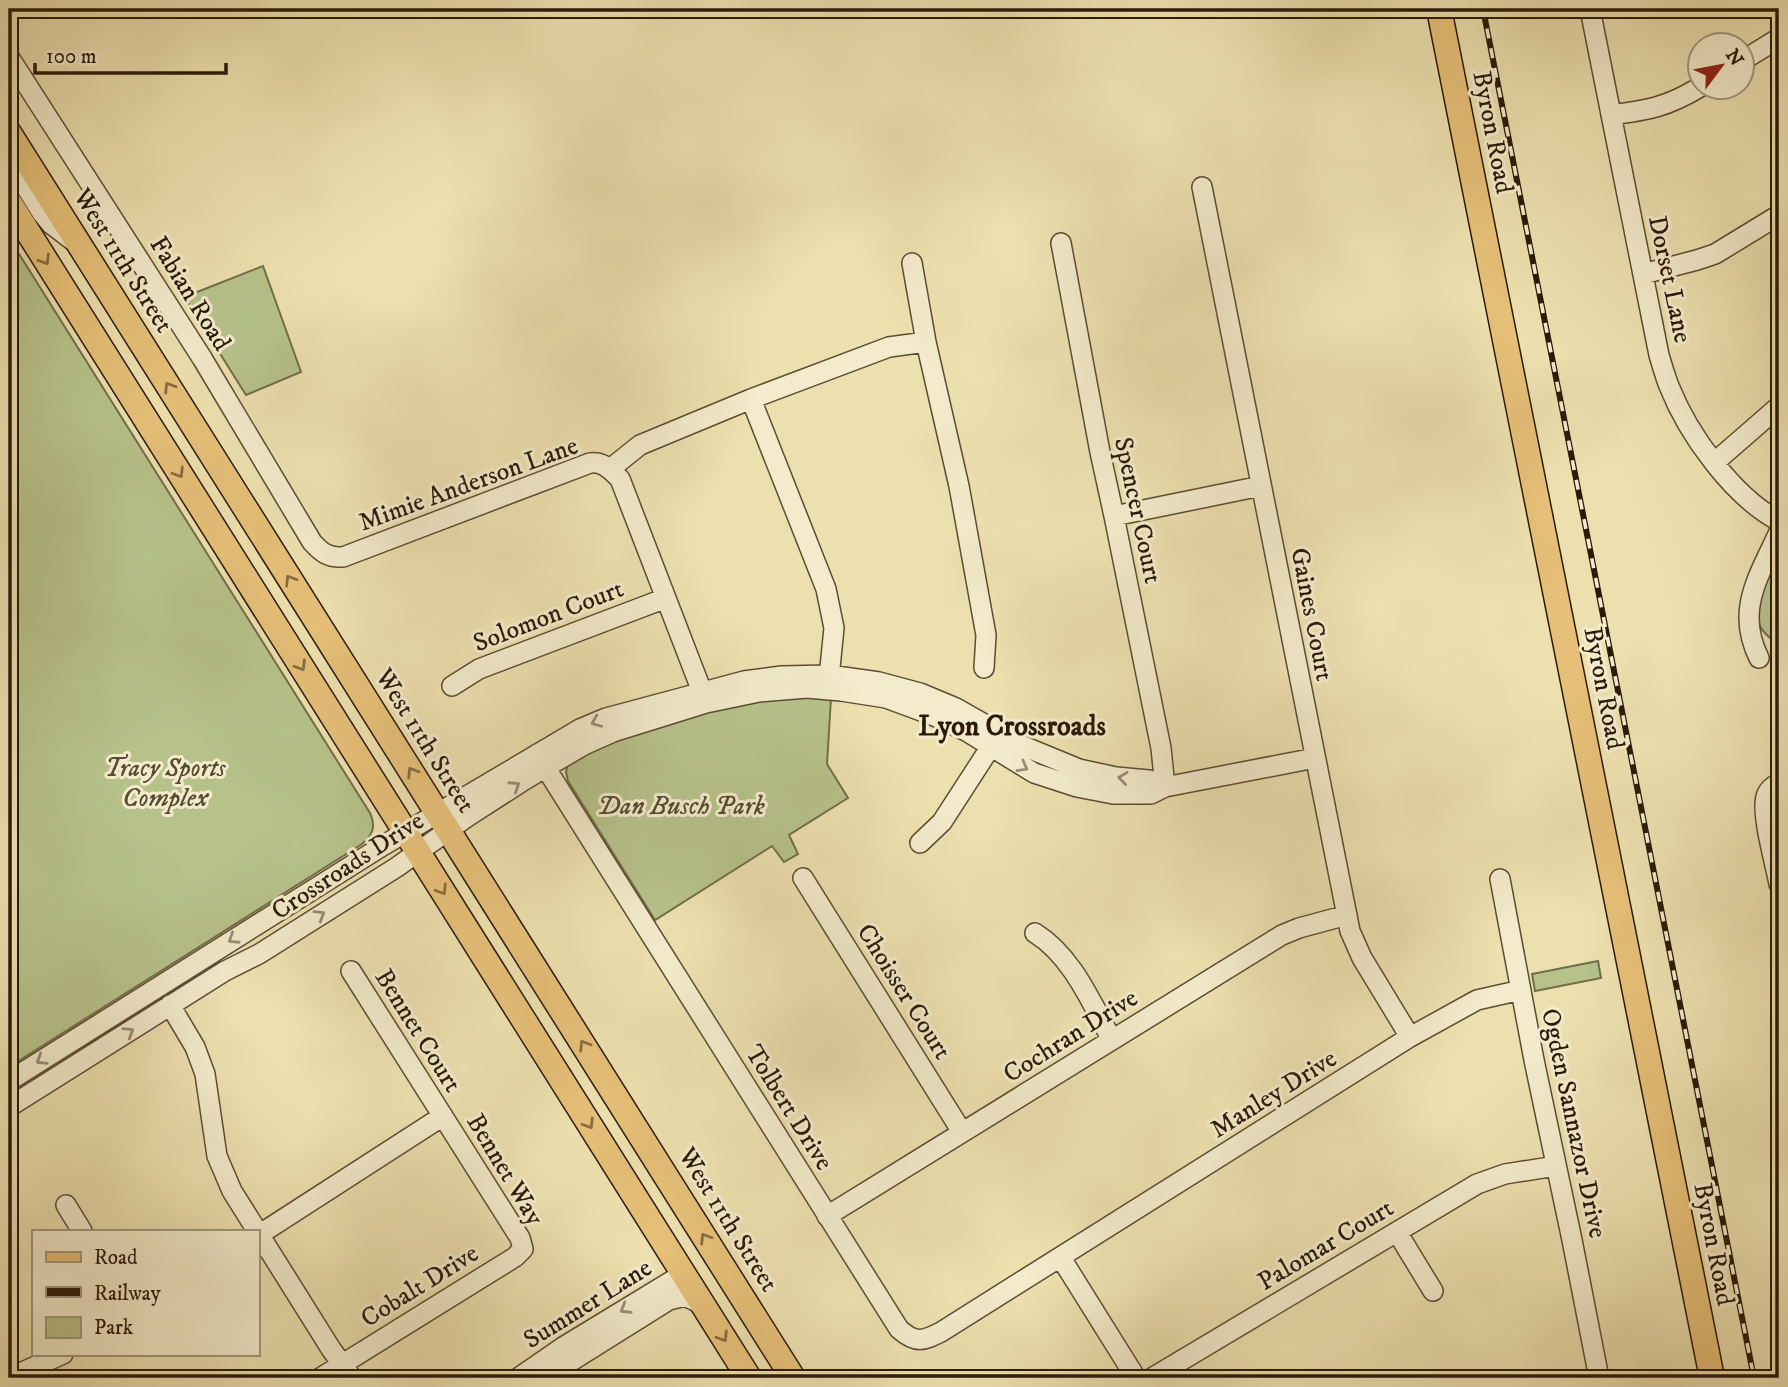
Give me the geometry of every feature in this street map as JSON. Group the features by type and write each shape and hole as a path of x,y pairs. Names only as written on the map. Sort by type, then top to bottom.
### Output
{"main road":[{"name":"Byron Road","path":"1439,9 1712,1378"},
{"name":"West 11th Street","path":"9,133 793,1378"},
{"path":"9,202 749,1378"},
{"path":"683,1274 704,1275 715,1284 774,1378"}],"street":[{"name":"Dorset Lane","path":"1590,9 1659,355 1670,388 1693,432 1715,462 1750,502 1779,521"},
{"path":"1756,52 1779,38"},
{"name":"Fabian Road","path":"9,57 188,335 312,542 328,556"},
{"path":"1611,115 1651,110 1686,96"},
{"path":"9,160 51,225 79,244"},
{"name":"Gaines Court","path":"1202,187 1350,931 1362,958 1410,1037"},
{"path":"1643,274 1715,254 1779,215"},
{"name":"Spencer Court","path":"1061,243 1100,452 1161,748 1166,787"},
{"path":"912,263 926,342 959,486 986,635 984,668"},
{"path":"610,469 640,445 751,399 889,347 926,342"},
{"path":"751,399 826,589 834,628 828,682"},
{"path":"1715,462 1777,408"},
{"name":"Mimie Anderson Lane","path":"328,556 342,558 590,463 601,464 620,479 704,697"},
{"path":"1114,516 1261,486"},
{"path":"1759,658 1753,645 1748,612 1754,587 1779,532"},
{"name":"Solomon Court","path":"452,686 479,668 666,598"},
{"name":"Crossroads Drive","path":"9,1081 412,842 541,761 704,697 807,688 828,682 879,682 920,693 956,708 995,740 1079,769 1116,777 1149,780 1166,787 1315,758"},
{"path":"920,843 942,822 995,740"},
{"name":"Tolbert Drive","path":"541,761 899,1329 917,1340 924,1340 1060,1258"},
{"path":"1779,783 1766,795 1764,808 1779,884"},
{"name":"Crossroads Drive","path":"9,1107 225,971 270,947 394,869 412,842"},
{"name":"Choisser Court","path":"803,878 962,1132"},
{"name":"Ogden Sannazor Drive","path":"1500,879 1599,1378"},
{"name":"Cochran Drive","path":"827,1216 1282,935 1347,915"},
{"path":"1035,933 1060,953 1112,1040"},
{"name":"Bennet Court","path":"351,971 443,1116"},
{"name":"Manley Drive","path":"1060,1258 1410,1037 1477,1000 1521,990"},
{"path":"170,1006 195,1046 205,1074 217,1156 232,1191 255,1230"},
{"path":"259,1234 443,1116"},
{"name":"Bennet Way","path":"443,1116 520,1238 523,1249"},
{"name":"Palomar Court","path":"1152,1378 1477,1184 1505,1174 1556,1166"},
{"path":"66,1205 81,1230"},
{"path":"1397,1232 1433,1291"},
{"path":"259,1237 347,1371"},
{"name":"Cobalt Drive","path":"320,1378 347,1371 523,1249"},
{"path":"1060,1258 1136,1378"},
{"name":"Summer Lane","path":"518,1378 563,1347 683,1274"},
{"name":"Summer Lane","path":"548,1378 669,1300 685,1296 703,1305"},
{"path":"9,1378 58,1356"}],"green space":[{"name":"Tracy Sports Complex","path":"9,238 370,813 373,826 371,834 362,844 9,1067"},
{"path":"263,266 301,372 246,395 187,301 187,296"},
{"path":"1779,550 1779,647 1760,626 1758,609 1763,588"},
{"name":"Dan Busch Park","path":"791,697 831,698 827,764 848,798 789,835 798,854 784,862 772,846 655,920 568,781 568,763 605,743 732,705"},
{"path":"1598,961 1601,978 1535,991 1532,974"}],"railway":[{"path":"1483,9 1754,1378"}],"district":[{"name":"Lyon Crossroads","path":"1012,725"}]}
